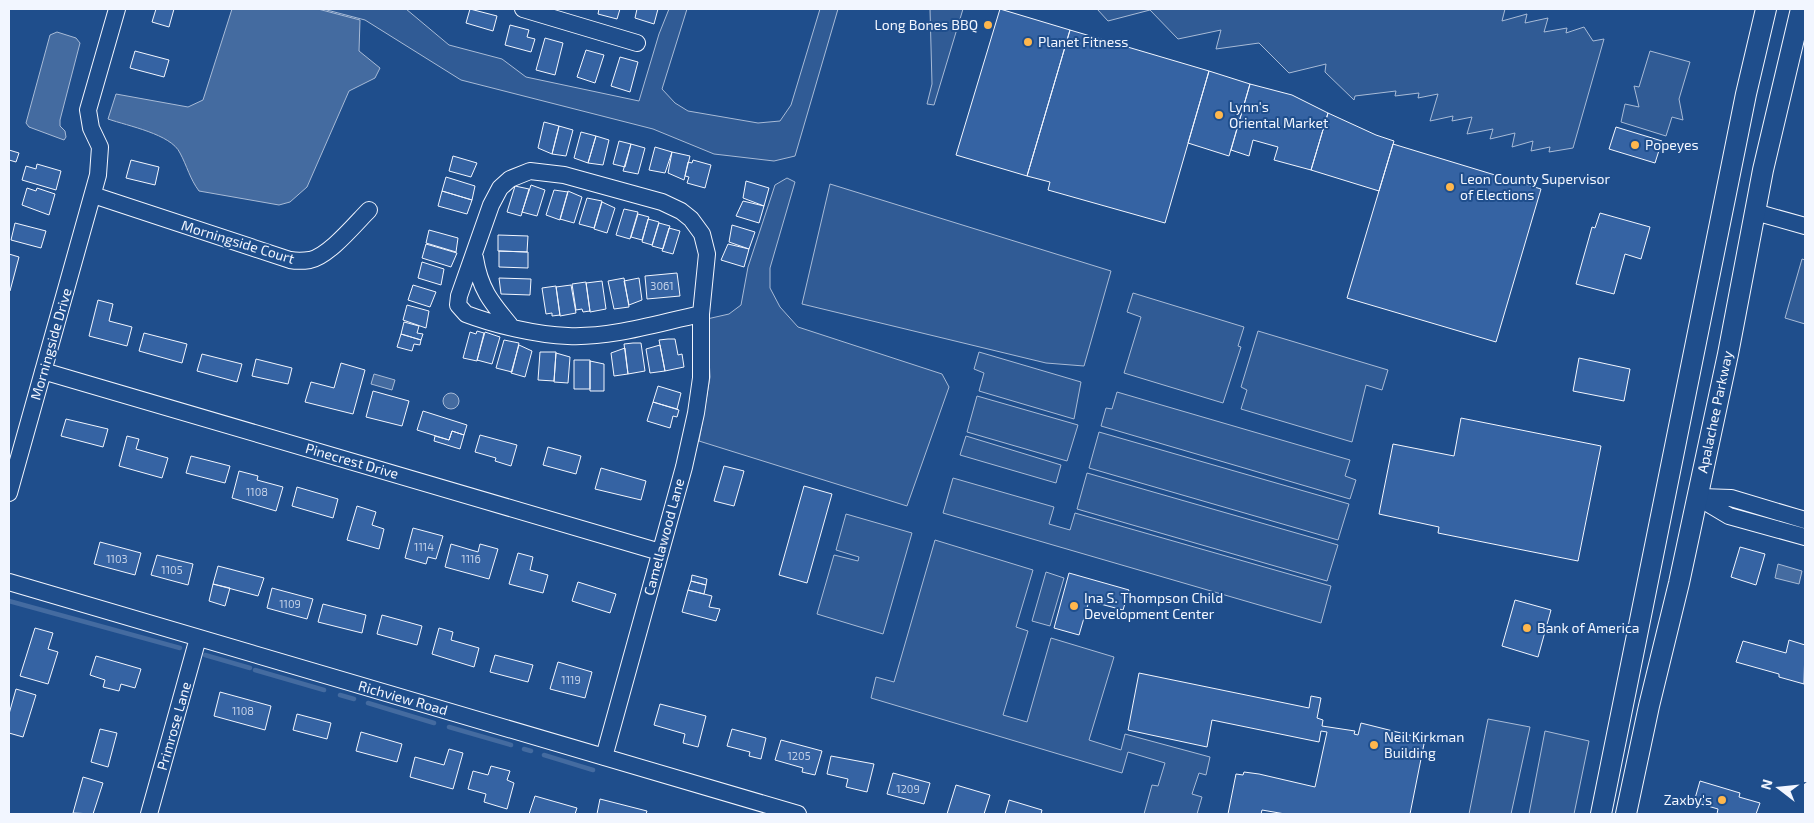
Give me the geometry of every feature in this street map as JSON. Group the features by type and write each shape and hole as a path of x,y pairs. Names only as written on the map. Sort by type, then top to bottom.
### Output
{"main road":[{"path":"1600,814 1723,218 1746,94 1766,9"},
{"name":"Apalachee Parkway","path":"1626,814 1649,706 1679,583 1755,212 1801,9"},
{"path":"1723,218 1748,248"},
{"path":"1667,490 1697,497"},
{"path":"1617,731 1649,706 1636,644"}],"street":[{"name":"Morningside Drive","path":"9,493 98,175 100,147 91,128 88,110 117,9"},
{"path":"523,9 637,43"},
{"name":"Camellawood Lane","path":"475,255 491,205 500,188 510,178 530,171 546,171 564,175 662,202 681,211 702,234 707,254 701,314 701,378 696,413 604,757"},
{"name":"Morningside Court","path":"93,196 290,260 300,261 311,260 324,253 369,210"},
{"path":"1755,212 1805,226"},
{"path":"475,255 459,296 458,305 461,310 475,318 568,336 595,334 701,314"},
{"path":"475,255 478,280 489,300 510,326"},
{"name":"Pinecrest Drive","path":"43,371 660,552"},
{"path":"1697,497 1732,498 1805,520"},
{"path":"1697,497 1729,516 1805,537"},
{"name":"Richview Road","path":"9,582 798,814"},
{"name":"Primrose Lane","path":"149,814 198,638"}],"shaded area":[{"path":"232,9 318,9 360,20 359,51 380,68 375,78 349,91 307,187 290,202 279,205 199,191 175,146 159,136 108,119 116,94 188,107 203,100"},
{"path":"323,9 406,9 449,45 502,59 526,77 639,101 659,34 669,9 687,9 662,89 675,103 688,111 758,123 780,121 791,105 820,9 838,9 795,156 774,161 714,154 653,129 461,80 365,20"},
{"path":"930,9 963,9 934,105 927,104 932,84"},
{"path":"1097,9 1505,9 1502,21 1527,14 1525,23 1548,18 1544,32 1567,28 1566,33 1584,27 1593,41 1604,39 1573,148 1549,152 1550,147 1531,151 1533,141 1512,147 1515,133 1490,139 1493,129 1467,134 1472,117 1452,121 1453,116 1430,121 1438,94 1418,98 1419,93 1395,96 1396,91 1355,96 1354,100 1325,72 1326,64 1289,73 1259,43 1216,49 1221,30 1178,39 1150,10 1108,21"},
{"path":"57,32 76,38 80,43 60,120 60,126 65,131 66,137 64,140 29,127 26,123 50,35"},
{"path":"1650,51 1690,62 1679,99 1683,120 1672,117 1666,136 1621,122 1625,104 1639,107 1634,86 1639,87"},
{"path":"787,178 795,182 770,268 770,288 780,307 798,327 942,374 949,387 907,506 699,441 710,377 707,319 729,314 741,305 748,267 775,185"},
{"path":"830,184 1111,271 1084,366 1046,363 802,304"},
{"path":"1802,259 1805,260 1805,324 1785,318"},
{"path":"1133,293 1244,327 1238,346 1241,347 1223,403 1124,373 1141,317 1127,312"},
{"path":"1258,331 1388,370 1382,390 1366,385 1352,442 1241,409 1247,390 1241,387"},
{"path":"979,352 1081,382 1074,419 979,391 984,373 974,369"},
{"path":"374,374 395,380 392,390 371,384"},
{"path":"1117,392 1350,460 1345,476 1356,480 1350,499 1101,426 1106,408 1112,409"},
{"path":"451,393 457,395 459,401 457,407 451,409 445,407 443,401 445,395"},
{"path":"977,396 1078,425 1067,461 967,432"},
{"path":"1099,432 1349,504 1338,540 1089,468"},
{"path":"966,436 1061,465 1056,483 960,455"},
{"path":"1087,473 1338,545 1327,581 1077,509"},
{"path":"953,478 1054,507 1049,524 1070,530 1075,513 1331,586 1321,623 943,513"},
{"path":"846,514 912,533 883,634 817,614 834,555 858,561 859,557 836,550"},
{"path":"935,540 1033,570 1016,627 1028,631 1003,715 1027,722 1051,638 1114,657 1089,740 1121,750 1125,734 1210,757 1206,775 1199,773 1192,794 1202,797 1197,814 1144,814 1152,785 1158,786 1165,763 1128,752 1122,773 871,698 876,677 894,682"},
{"path":"1778,564 1802,571 1799,584 1775,578"},
{"path":"1046,572 1064,578 1050,626 1032,621"},
{"path":"1488,719 1530,727 1511,814 1469,814"},
{"path":"1545,731 1589,741 1574,814 1529,814"}],"building":[{"path":"156,9 174,9 169,27 152,22"},
{"path":"470,9 497,16 493,31 466,23"},
{"path":"599,9 620,9 617,19 598,14"},
{"path":"637,9 658,9 654,24 635,18"},
{"path":"1000,9 1070,30 1027,176 956,155"},
{"path":"510,25 529,30 527,37 535,39 531,52 505,45"},
{"path":"1070,30 1209,71 1165,223 1048,190 1050,182 1027,176"},
{"path":"545,38 563,43 555,75 536,70"},
{"path":"586,50 604,55 595,83 577,77"},
{"path":"135,51 169,60 164,77 130,68"},
{"path":"620,57 638,62 630,92 611,86"},
{"path":"1209,71 1250,84 1229,156 1188,143"},
{"path":"1250,84 1292,95 1328,113 1311,170 1274,160 1278,147 1253,140 1249,156 1231,150"},
{"path":"1328,113 1376,135 1394,141 1379,191 1311,170"},
{"path":"544,122 559,126 552,154 538,148"},
{"path":"559,126 573,130 566,156 552,154"},
{"name":"Popeyes","path":"1616,127 1662,141 1655,163 1609,149"},
{"path":"581,132 596,136 588,163 574,158"},
{"path":"596,136 609,140 603,165 588,163"},
{"path":"619,141 631,144 625,167 613,164"},
{"path":"631,144 645,148 638,174 623,171"},
{"path":"1393,144 1541,189 1496,342 1347,298"},
{"path":"655,147 672,152 665,173 649,170"},
{"path":"9,150 19,153 16,162 9,160"},
{"path":"672,152 690,156 684,180 668,173"},
{"path":"453,156 477,163 471,177 449,171"},
{"path":"131,160 159,167 155,185 126,178"},
{"path":"693,160 711,165 705,188 687,183 689,177 685,176 688,162 692,163"},
{"path":"37,164 61,171 56,190 22,180 26,166 36,169"},
{"path":"446,177 475,186 472,200 442,191"},
{"path":"746,181 769,188 764,206 743,198"},
{"path":"531,185 545,190 537,216 522,212"},
{"path":"515,186 529,189 521,216 507,212"},
{"path":"27,188 36,191 37,188 55,194 49,215 22,205"},
{"path":"554,190 568,192 560,220 546,215"},
{"path":"442,191 472,200 467,214 438,206"},
{"path":"568,191 582,197 574,223 560,219"},
{"path":"587,198 602,201 594,228 579,224"},
{"path":"743,201 764,206 759,223 736,216"},
{"path":"602,202 615,208 607,233 594,229"},
{"path":"624,209 638,212 630,239 616,235"},
{"path":"1600,213 1650,227 1641,259 1625,254 1614,294 1576,284 1592,227 1595,228"},
{"path":"638,214 649,217 642,240 631,237"},
{"path":"648,219 659,222 652,245 642,242"},
{"path":"15,223 46,231 41,248 11,240"},
{"path":"659,223 670,226 663,249 652,246"},
{"path":"732,225 755,232 749,249 729,242"},
{"path":"669,228 680,231 673,254 662,251"},
{"path":"429,230 458,238 456,252 426,243"},
{"path":"498,235 528,236 527,252 498,251"},
{"path":"426,244 457,253 451,267 422,258"},
{"path":"728,244 749,249 744,267 721,260"},
{"path":"499,251 528,252 528,268 499,267"},
{"path":"9,254 19,257 10,291 9,291"},
{"path":"422,262 444,269 441,285 418,278"},
{"path":"677,273 680,296 647,299 645,276"},
{"path":"499,278 531,279 530,295 501,294"},
{"path":"624,278 629,307 614,309 608,281"},
{"path":"639,278 642,300 629,305 624,281"},
{"path":"602,281 606,309 590,312 586,283"},
{"path":"586,282 590,311 583,312 582,309 576,310 572,284"},
{"path":"413,285 436,292 430,307 408,300"},
{"path":"571,285 576,313 560,316 556,287"},
{"path":"556,286 560,315 552,316 552,313 546,314 542,288"},
{"path":"98,300 113,304 109,321 132,327 127,346 89,336"},
{"path":"407,305 429,311 426,328 403,320"},
{"path":"404,322 419,326 417,333 423,334 421,340 401,334"},
{"path":"477,331 484,333 477,361 463,358 470,332 476,334"},
{"path":"485,332 500,337 492,364 477,360"},
{"path":"144,333 187,344 182,363 139,351"},
{"path":"401,334 421,340 420,345 414,344 412,351 397,347"},
{"path":"675,339 678,355 682,354 684,367 665,371 659,340"},
{"path":"504,340 519,343 512,372 496,368"},
{"path":"641,343 645,371 628,374 624,344"},
{"path":"519,345 532,351 525,377 511,373"},
{"path":"660,345 665,371 650,373 646,349"},
{"path":"625,348 628,374 614,376 611,353"},
{"path":"540,352 556,352 554,381 538,380"},
{"path":"556,353 570,357 568,383 554,382"},
{"path":"202,354 242,364 237,382 197,371"},
{"path":"1579,358 1630,369 1624,401 1573,391"},
{"path":"256,359 292,368 288,384 252,376"},
{"path":"574,360 590,360 590,389 574,389"},
{"path":"590,361 604,364 604,391 590,391"},
{"path":"341,363 365,370 353,414 305,402 311,382 334,388"},
{"path":"658,386 681,393 677,409 653,402"},
{"path":"373,391 409,401 402,426 366,417"},
{"path":"653,402 679,410 677,417 673,416 670,428 647,421"},
{"path":"423,411 467,425 464,435 452,431 449,440 417,430"},
{"path":"1461,418 1601,446 1578,561 1438,533 1439,527 1379,514 1393,444 1454,456"},
{"path":"66,419 108,429 103,447 61,436"},
{"path":"452,431 464,435 460,449 434,441 435,436 449,440"},
{"path":"480,435 517,445 511,466 495,461 496,458 475,452"},
{"path":"127,436 139,439 136,449 168,458 162,478 119,466"},
{"path":"548,447 581,456 576,474 543,465"},
{"path":"191,456 230,466 225,483 186,473"},
{"path":"724,466 744,471 734,506 714,501"},
{"path":"601,468 646,481 641,500 595,489"},
{"path":"239,471 258,476 257,480 283,487 276,511 232,498"},
{"path":"804,486 832,494 807,583 779,575"},
{"path":"297,487 338,499 333,518 292,506"},
{"path":"357,506 376,512 372,525 384,529 379,549 347,540"},
{"path":"413,528 443,536 436,559 428,557 426,564 405,558"},
{"path":"100,542 141,553 135,575 94,564"},
{"path":"451,544 478,552 480,544 498,549 489,579 445,567"},
{"path":"1740,547 1765,554 1756,585 1731,577"},
{"path":"518,553 533,557 530,570 548,575 543,593 509,584"},
{"path":"157,555 193,564 188,585 151,575"},
{"path":"218,566 264,578 258,596 213,584"},
{"name":"Ina S. Thompson Child Development Center","path":"1069,573 1129,590 1123,610 1089,601 1079,635 1054,628"},
{"path":"692,575 707,579 706,585 691,581"},
{"path":"691,581 706,585 704,594 688,590"},
{"path":"578,582 616,594 610,613 572,601"},
{"path":"213,584 230,588 225,606 209,601"},
{"path":"272,588 313,599 307,619 267,608"},
{"path":"688,590 712,596 709,607 720,609 716,621 682,612"},
{"name":"Bank of America","path":"1515,600 1551,610 1538,657 1502,646"},
{"path":"323,604 366,615 362,633 318,622"},
{"path":"382,615 422,626 417,645 377,634"},
{"path":"35,628 53,633 48,649 58,652 48,684 20,676"},
{"path":"439,628 453,632 451,640 479,648 474,667 432,654"},
{"path":"1789,640 1805,645 1804,684 1779,677 1779,674 1736,662 1743,641 1786,653"},
{"path":"495,655 533,665 528,682 490,672"},
{"path":"96,656 141,669 135,688 121,684 119,691 103,687 105,680 90,675"},
{"path":"558,662 592,672 585,698 550,689"},
{"name":"Neil Kirkman Building","path":"1139,673 1309,708 1311,696 1321,698 1317,718 1323,720 1322,726 1355,731 1354,734 1358,735 1361,723 1425,739 1410,814 1285,814 1262,810 1261,814 1228,814 1236,774 1243,775 1244,772 1259,774 1315,787 1327,732 1321,731 1319,742 1212,720 1207,747 1128,730"},
{"path":"16,689 36,695 23,737 9,733 9,714"},
{"path":"220,692 271,706 265,730 214,716"},
{"path":"660,704 706,716 698,747 683,743 685,734 654,725"},
{"path":"297,714 331,723 327,739 293,730"},
{"path":"100,729 117,733 108,767 91,762"},
{"path":"732,729 766,738 761,759 749,756 750,752 727,746"},
{"path":"361,732 402,744 397,762 356,751"},
{"path":"781,740 822,751 815,775 802,772 803,768 775,760"},
{"path":"449,749 463,753 453,789 410,777 415,757 444,765"},
{"path":"831,756 874,764 867,792 846,787 848,779 827,774"},
{"path":"491,766 510,771 507,780 514,783 507,809 484,802 486,794 468,789 473,771 488,775"},
{"path":"893,773 930,783 924,804 887,794"},
{"path":"83,777 103,783 93,814 73,813"},
{"name":"Zaxby's","path":"1700,781 1740,793 1739,797 1760,803 1756,814 1717,814 1718,809 1694,802"},
{"path":"956,785 990,795 984,814 947,814"},
{"path":"535,796 577,808 575,814 529,814"},
{"path":"600,799 647,811 646,814 597,814"},
{"path":"1009,800 1042,810 1041,814 1005,814"}],"waterway":[{"path":"9,601 180,648"},
{"path":"205,655 250,668"},
{"path":"255,670 324,690"},
{"path":"340,695 354,699"},
{"path":"368,703 434,723"},
{"path":"449,727 511,745"},
{"path":"524,749 531,751"},
{"path":"544,755 593,770"}],"place":[{"name":"Long Bones BBQ","path":"988,25"},
{"name":"Planet Fitness","path":"1028,42"},
{"name":"Lynn's Oriental Market","path":"1219,115"},
{"name":"Popeyes","path":"1635,145"},
{"name":"Leon County Supervisor of Elections","path":"1450,187"},
{"name":"Ina S. Thompson Child Development Center","path":"1074,606"},
{"name":"Bank of America","path":"1527,628"},
{"name":"Neil Kirkman Building","path":"1374,745"},
{"name":"Zaxby's","path":"1722,800"}]}
